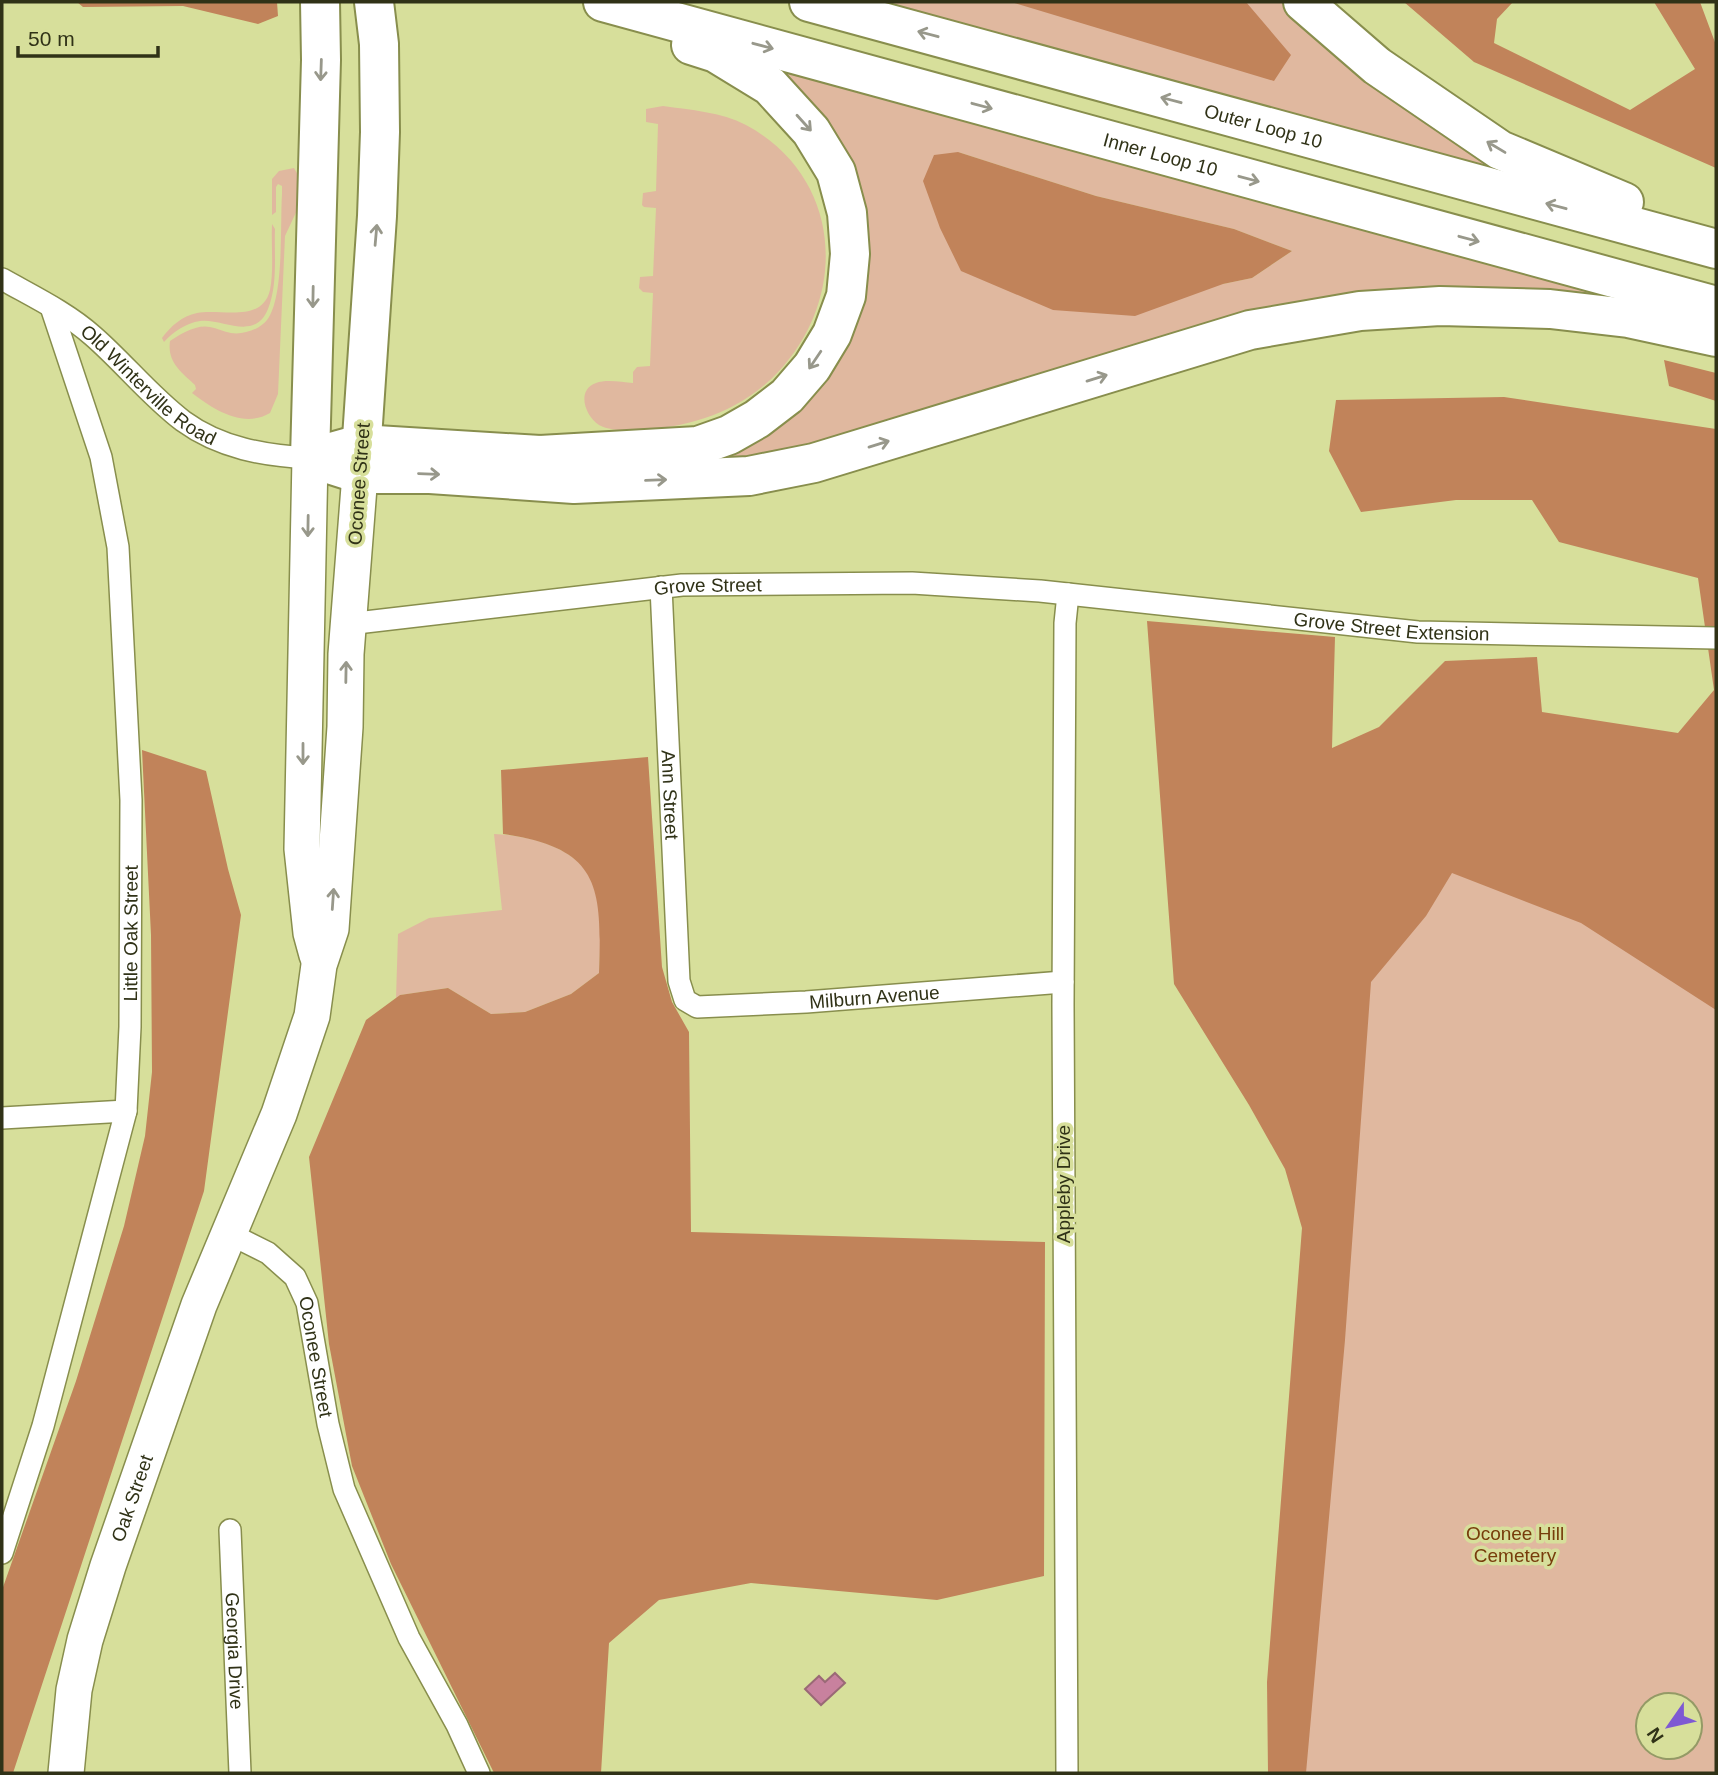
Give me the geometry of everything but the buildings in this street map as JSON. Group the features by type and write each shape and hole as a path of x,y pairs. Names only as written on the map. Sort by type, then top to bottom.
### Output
{"highway":[{"name":"Oconee Street","path":"310,458 321,60 320,2"},
{"name":"Oconee Street","path":"360,459 377,216 380,132 379,44 373,2"},
{"path":"310,458 360,459 468,450 540,454 698,446 729,435 757,419 787,396 812,367 832,334 846,296 850,254 846,213 836,172 811,131 770,86 716,53 646,30 602,2"},
{"name":"Inner Loop 10","path":"602,2 1716,306"},
{"name":"Outer Loop 10","path":"809,2 1716,249"},
{"path":"1303,2 1377,66 1500,150 1600,193 1706,233 1716,240"},
{"path":"360,459 430,474 574,484 749,476 814,463 1250,330 1360,311 1440,306 1550,309 1628,318 1716,337"},
{"path":"365,401 375,410 408,428 468,450"}],"main road":[{"name":"Oconee Street","path":"310,458 302,849 311,933 319,965"},
{"name":"Oconee Street","path":"228,1233 279,1114 312,1016 319,965 331,929 360,459"},
{"name":"Oak Street","path":"66,1773 74,1690 85,1640 199,1306 228,1233"}],"street":[{"name":"Old Winterville Road","path":"2,279 12,291 51,307 92,335 165,405 200,432 246,450 280,457 310,458"},
{"name":"Little Oak Street","path":"2,1553 43,1426 125,1111 130,1027 131,800 118,547 100,457 51,307"},
{"name":"Grove Street","path":"348,624 661,587 912,583 1068,594"},
{"name":"Ann Street","path":"661,587 680,981 685,1000"},
{"name":"Grove Street Extension","path":"1068,594 1418,632 1716,638"},
{"name":"Appleby Drive","path":"1067,1773 1063,982 1065,624 1068,594"},
{"name":"Milburn Avenue","path":"685,1000 697,1007 806,1002 1063,982"},
{"path":"2,1118 125,1111"},
{"name":"Oconee Street","path":"228,1233 268,1253 295,1277 307,1303 328,1424 344,1489 409,1638 457,1725 479,1773"},
{"name":"Georgia Drive","path":"230,1530 240,1773"}],"green space":[{"path":"869,2 1287,2 1511,174"},
{"path":"778,71 787,71 1713,317 1398,294 902,430 689,472 803,397 857,201","holes":["958,152 1096,196 1234,229 1292,251 1252,278 1223,284"]},
{"path":"663,106 726,117 746,125 778,147 801,174 817,205 825,238 825,273 817,307 802,340 779,371 748,397 714,415 676,426 636,430 612,429 594,421 587,410 584,397 590,386 596,383 633,383 633,372 637,367 650,366 653,293 643,292 639,288 640,277 653,276 656,208 642,205 643,193 656,191 658,124 646,122 646,109"},
{"path":"294,168 298,175 299,206 285,236 278,394 270,413 249,419 239,418 219,411 192,393 196,389 195,385 173,361 170,341 194,328 205,326 231,333 247,332 262,325 269,317 274,306 279,275 282,194 282,186 278,184 276,212 272,215 272,179 279,171"},
{"path":"272,224 275,229 274,280 268,309 262,319 247,327 209,321 195,322 180,328 164,342 162,338 165,334 186,316 206,312 249,311 266,301 271,282"},
{"name":"Oconee Hill Cemetery","path":"1567,762 1716,966 1716,1773 1298,1773 1353,908"},
{"path":"494,834 543,842 573,857 584,868 593,881 598,897 599,973 571,994 525,1012 491,1014 448,988 400,995 396,998 398,934 429,918 502,910"}],"shaded area":[{"path":"77,2 277,2 278,16 258,24 183,6 83,7"},
{"path":"1011,2 1246,2 1291,55 1274,81"},
{"path":"1404,2 1513,2 1497,19 1494,43 1630,110 1695,69 1654,2 1700,2 1716,45 1716,168 1474,62"},
{"path":"958,152 1096,196 1234,229 1292,251 1252,278 1223,284 1135,316 1053,310 961,271 940,228 923,181 934,155"},
{"path":"1664,360 1716,373 1716,401 1669,386"},
{"path":"1504,397 1716,429 1716,1010 1581,923 1452,873 1426,916 1371,982 1345,1340 1306,1773 1268,1773 1267,1682 1302,1228 1285,1169 1174,984 1147,621 1335,637 1332,748 1379,727 1445,661 1537,657 1542,712 1678,733 1714,690 1698,578 1559,542 1532,500 1456,500 1361,512 1329,451 1336,400"},
{"path":"142,750 206,771 241,915 204,1191 13,1773 2,1773 2,1590 76,1381 124,1226 145,1136 152,1072 151,935"},
{"path":"648,757 662,967 672,1002 689,1032 691,1232 1045,1242 1044,1576 937,1600 751,1583 659,1600 609,1643 601,1773 494,1773 391,1564 352,1466 329,1344 309,1157 366,1020 400,995 448,988 491,1014 525,1012 571,994 599,973 599,917 596,894 588,876 577,861 559,849 535,840 503,834 501,770"},
{"path":"835,1673 845,1683 821,1705 805,1689 819,1676 825,1682"}]}
